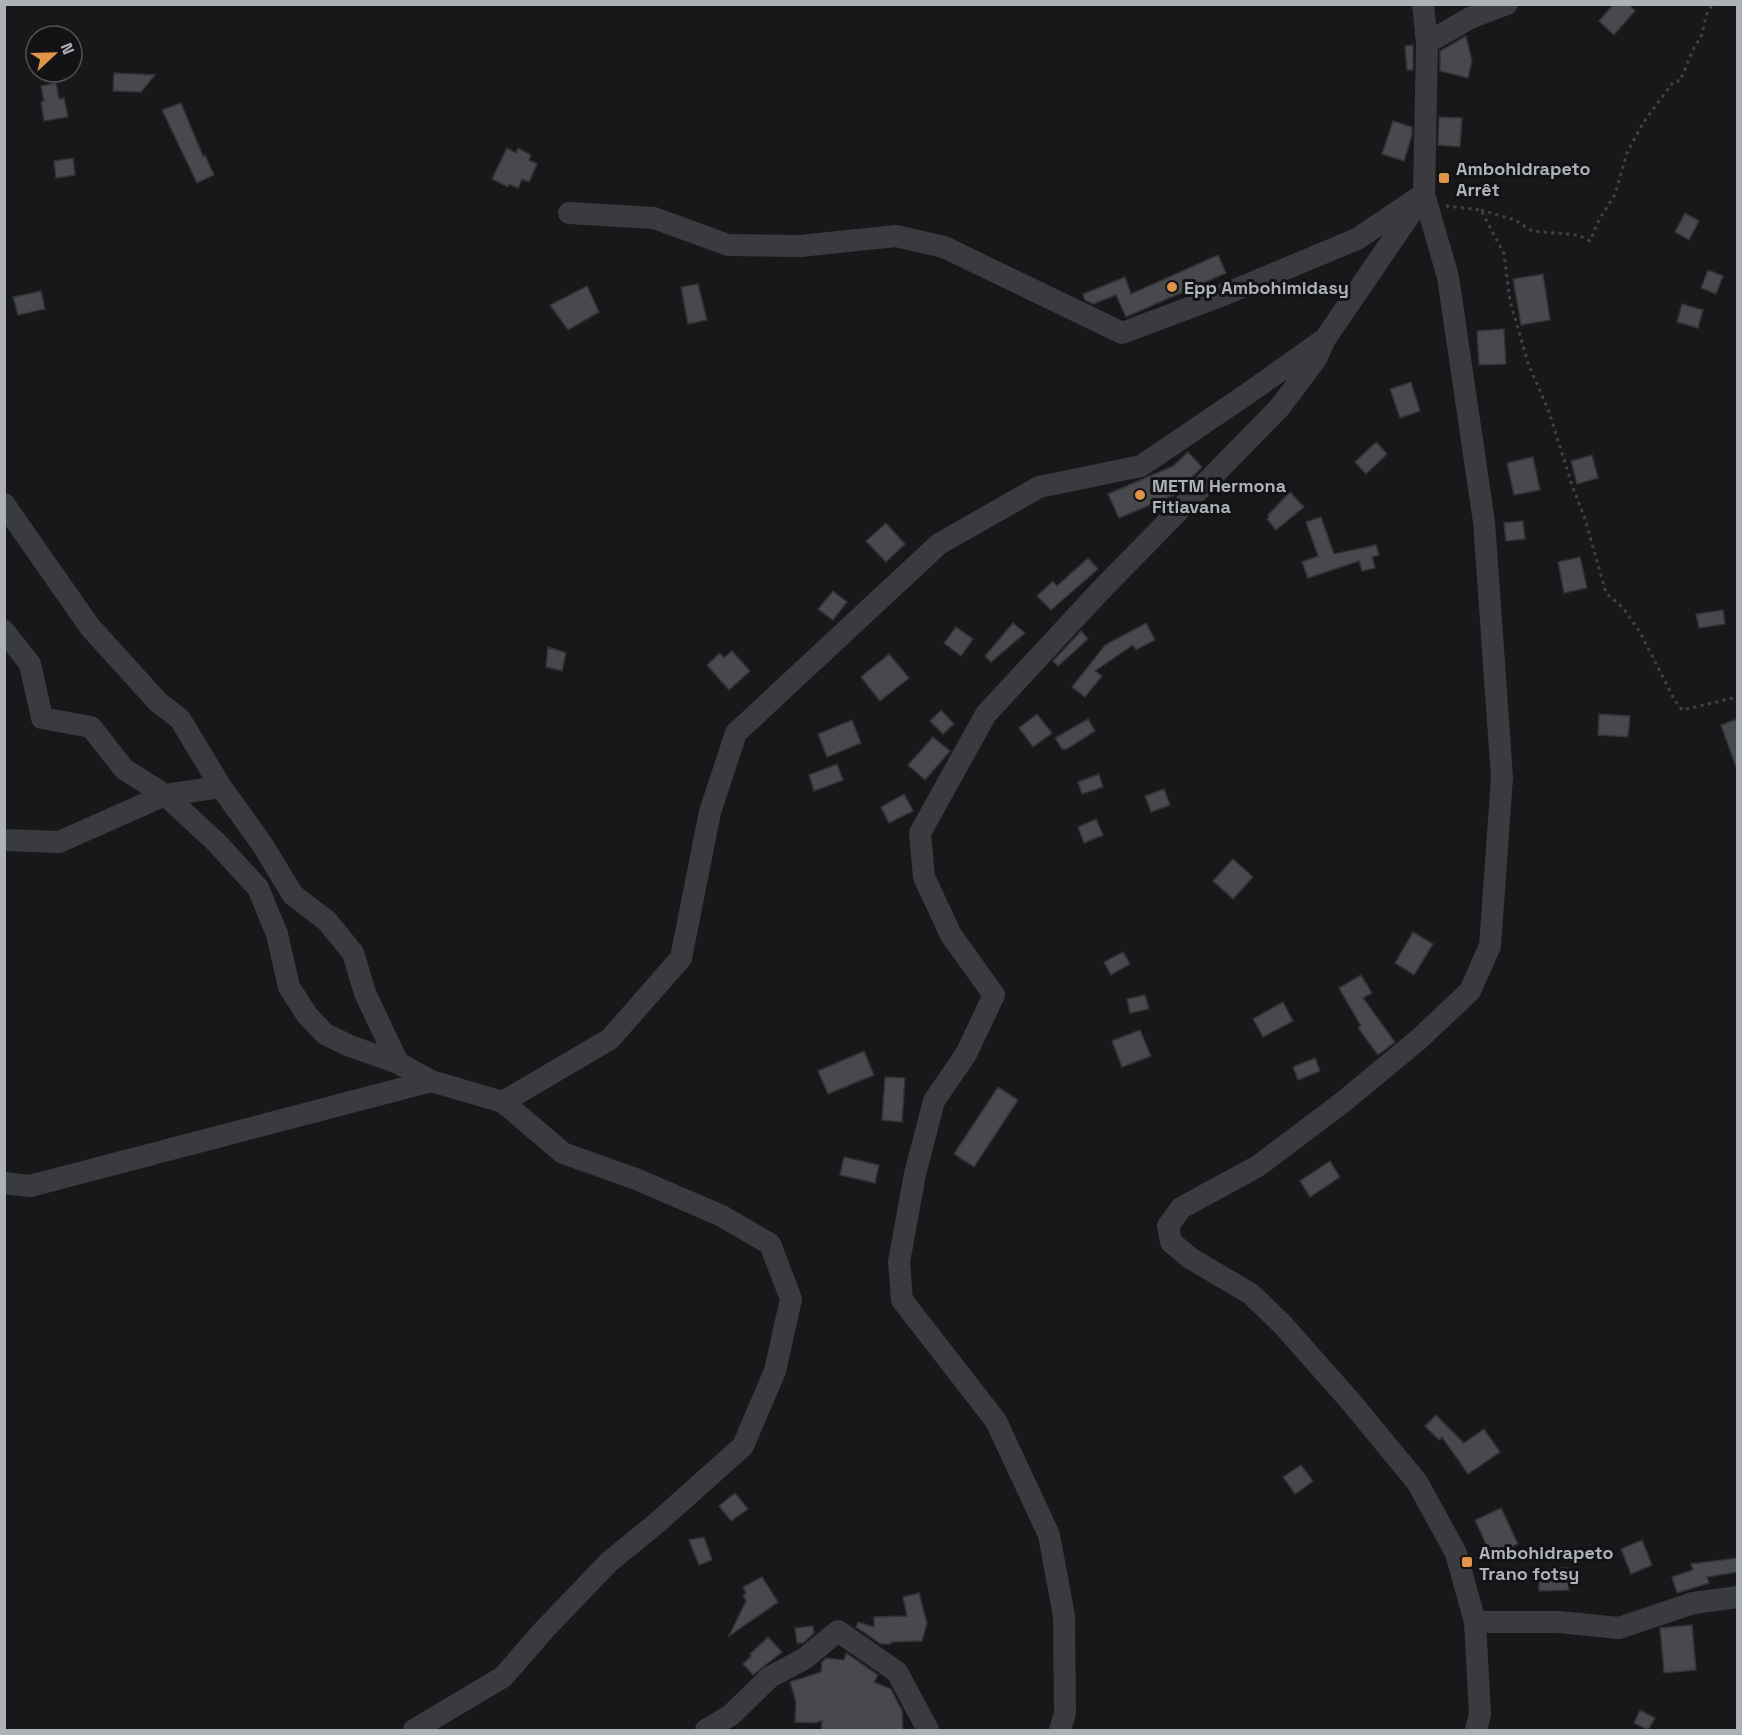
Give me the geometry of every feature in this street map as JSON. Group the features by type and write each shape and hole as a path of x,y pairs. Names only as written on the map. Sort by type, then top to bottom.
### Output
{"street":[{"path":"1423,4 1427,44 1425,194 1448,278 1484,522 1502,777 1490,946 1470,991 1418,1040 1343,1102 1258,1166 1181,1208 1168,1226 1171,1242 1190,1258 1251,1294 1283,1325 1351,1401 1417,1482 1456,1552 1475,1622 1480,1714 1476,1731"},
{"path":"1427,44 1470,18 1507,4"},
{"path":"569,213 654,218 728,245 800,246 896,236 944,247 1122,333 1218,297 1357,239 1425,194"},
{"path":"1060,1731 1065,1713 1064,1616 1048,1535 996,1421 902,1300 899,1262 915,1174 934,1101 966,1054 994,995 951,935 928,886 924,877 920,832 986,714 1101,590 1280,406 1316,359 1325,339 1425,194"},
{"path":"503,1102 610,1039 681,958 710,812 736,733 939,544 1039,487 1141,466 1325,339"},
{"path":"4,504 90,627 158,702 180,719 221,787 262,844 293,896 327,921 353,953 364,993 398,1063"},
{"path":"4,631 30,664 42,718 91,727 124,770 165,795 217,843 258,888 277,934 289,987 307,1015 325,1034 350,1046 398,1063 431,1081 503,1102 564,1153 636,1179 722,1216 770,1244 791,1299 775,1371 743,1446 658,1522 609,1562 503,1677 414,1731"},
{"path":"4,840 59,842 165,795 221,787"},
{"path":"4,1183 30,1186 431,1081"},
{"path":"1475,1622 1559,1622 1619,1628 1692,1603 1737,1597"},
{"path":"706,1731 730,1715 770,1677 804,1659 838,1632 897,1672 928,1731"}],"path":[{"path":"1425,194 1432,202 1481,210 1515,220 1532,231 1578,235 1590,241 1599,220 1616,194 1627,153 1643,123 1674,81 1680,81 1695,45 1699,41 1706,14 1714,4"},
{"path":"1481,210 1504,254 1510,302 1527,363 1549,412 1585,519 1606,593 1623,608 1640,632 1674,699 1682,710 1737,696"}],"building":[{"path":"1614,4 1628,4 1635,11 1614,35 1599,21"},
{"path":"1466,36 1472,61 1468,78 1440,71 1440,51"},
{"path":"1413,45 1413,70 1407,70 1405,46"},
{"path":"114,73 155,75 141,92 113,91"},
{"path":"56,84 59,99 64,98 68,117 44,121 41,86"},
{"path":"181,103 203,156 205,155 214,175 197,183 162,110"},
{"path":"1439,117 1462,118 1460,147 1438,145"},
{"path":"1393,121 1412,127 1412,135 1404,161 1382,154"},
{"path":"507,148 516,153 518,148 531,155 529,160 537,164 529,182 522,179 518,188 509,184 508,187 492,179"},
{"path":"73,158 75,175 56,178 54,161"},
{"path":"1685,213 1699,221 1689,240 1675,232"},
{"name":"Epp Ambohimidasy","path":"1218,255 1226,273 1126,317 1116,295 1093,304 1085,300 1083,294 1125,277 1131,294"},
{"path":"1708,270 1723,276 1716,294 1701,288"},
{"path":"1543,274 1550,320 1521,325 1513,279"},
{"path":"698,284 707,320 688,324 681,287"},
{"path":"587,286 599,312 568,330 550,305"},
{"path":"41,291 45,309 18,315 13,297"},
{"path":"1682,304 1703,310 1698,328 1677,322"},
{"path":"1504,329 1506,364 1479,365 1477,331"},
{"path":"1411,382 1420,411 1400,418 1390,389"},
{"path":"1376,442 1387,454 1366,474 1355,462"},
{"name":"METM Hermona Fitiavana","path":"1188,452 1202,467 1174,495 1119,518 1108,494 1173,466"},
{"path":"1592,455 1598,478 1577,484 1571,461"},
{"path":"1533,457 1540,490 1514,495 1507,463"},
{"path":"1290,492 1304,507 1276,530 1267,519 1268,515"},
{"path":"1321,517 1334,554 1376,545 1379,555 1372,557 1375,568 1362,571 1359,561 1308,578 1302,562 1318,556 1306,522"},
{"path":"1523,521 1525,539 1506,541 1504,523"},
{"path":"886,523 905,544 886,562 866,541"},
{"path":"1580,557 1587,588 1564,593 1558,562"},
{"path":"1088,558 1098,569 1051,610 1037,596 1053,581 1057,586"},
{"path":"833,591 847,602 833,620 818,609"},
{"path":"1723,610 1725,624 1699,628 1696,614"},
{"path":"1013,623 1025,633 991,662 985,656"},
{"path":"1146,623 1155,640 1136,650 1133,645 1095,671 1102,676 1085,697 1072,687 1105,645"},
{"path":"956,627 973,639 961,656 944,643"},
{"path":"1081,631 1088,639 1058,666 1053,661"},
{"path":"548,647 566,653 562,671 546,667"},
{"path":"732,651 750,671 729,690 707,665 720,653 724,658"},
{"path":"889,654 909,678 880,701 861,677"},
{"path":"941,710 954,724 943,734 930,721"},
{"path":"1037,714 1052,733 1033,747 1019,728"},
{"path":"1599,714 1630,716 1628,737 1598,735"},
{"path":"1088,719 1095,731 1067,749 1062,749 1055,738"},
{"path":"1737,719 1737,766 1736,767 1721,725"},
{"path":"852,720 861,743 827,757 818,734"},
{"path":"933,737 950,751 925,780 908,765"},
{"path":"837,764 843,780 814,791 809,775"},
{"path":"1099,774 1103,787 1082,794 1078,782"},
{"path":"1164,789 1170,805 1151,812 1145,796"},
{"path":"904,794 913,811 889,823 881,807"},
{"path":"1096,819 1103,835 1084,843 1078,827"},
{"path":"1233,859 1253,877 1233,899 1213,881"},
{"path":"1413,932 1433,944 1414,975 1395,963"},
{"path":"1123,952 1130,964 1111,975 1104,962"},
{"path":"1361,975 1372,993 1363,998 1395,1042 1378,1055 1358,1028 1361,1026 1339,988"},
{"path":"1145,995 1149,1009 1130,1013 1127,999"},
{"path":"1283,1002 1293,1021 1263,1037 1253,1019"},
{"path":"1140,1030 1151,1056 1122,1067 1112,1041"},
{"path":"864,1051 874,1075 828,1094 818,1071"},
{"path":"1315,1058 1320,1071 1298,1080 1293,1067"},
{"path":"885,1077 905,1078 902,1122 882,1120"},
{"path":"998,1087 1018,1100 974,1167 954,1154"},
{"path":"844,1157 879,1165 875,1183 840,1175"},
{"path":"1330,1161 1340,1177 1310,1197 1300,1181"},
{"path":"1436,1415 1464,1443 1484,1429 1500,1452 1468,1474 1442,1437 1439,1440 1425,1426"},
{"path":"1301,1465 1313,1481 1295,1494 1283,1477"},
{"path":"735,1493 748,1509 731,1521 719,1506"},
{"path":"1501,1508 1518,1544 1492,1557 1475,1520"},
{"path":"704,1537 712,1560 699,1565 689,1540"},
{"path":"1642,1540 1652,1565 1631,1574 1621,1549"},
{"path":"1737,1558 1737,1572 1707,1577 1709,1583 1677,1593 1672,1577 1693,1570 1691,1564"},
{"path":"1568,1568 1569,1590 1539,1591 1539,1569"},
{"path":"762,1577 778,1602 729,1636 746,1601 743,1587"},
{"path":"919,1593 927,1623 922,1641 881,1644 856,1627 858,1622 874,1627 874,1617 907,1616 903,1597"},
{"path":"1692,1625 1696,1670 1664,1673 1660,1628"},
{"path":"813,1626 814,1633 803,1643 797,1643 795,1628"},
{"path":"768,1637 782,1652 753,1675 743,1664"},
{"path":"846,1653 878,1675 874,1682 891,1689 902,1711 903,1731 821,1731 822,1721 795,1722 796,1702 790,1682 821,1672 822,1662 826,1658 844,1660"},
{"path":"1640,1710 1655,1718 1648,1730 1634,1723"}],"place":[{"name":"Ambohidrapeto Arrêt","path":"1444,178"},
{"name":"Epp Ambohimidasy","path":"1172,287"},
{"name":"METM Hermona Fitiavana","path":"1140,495"},
{"name":"Ambohidrapeto Trano fotsy","path":"1467,1562"}]}
